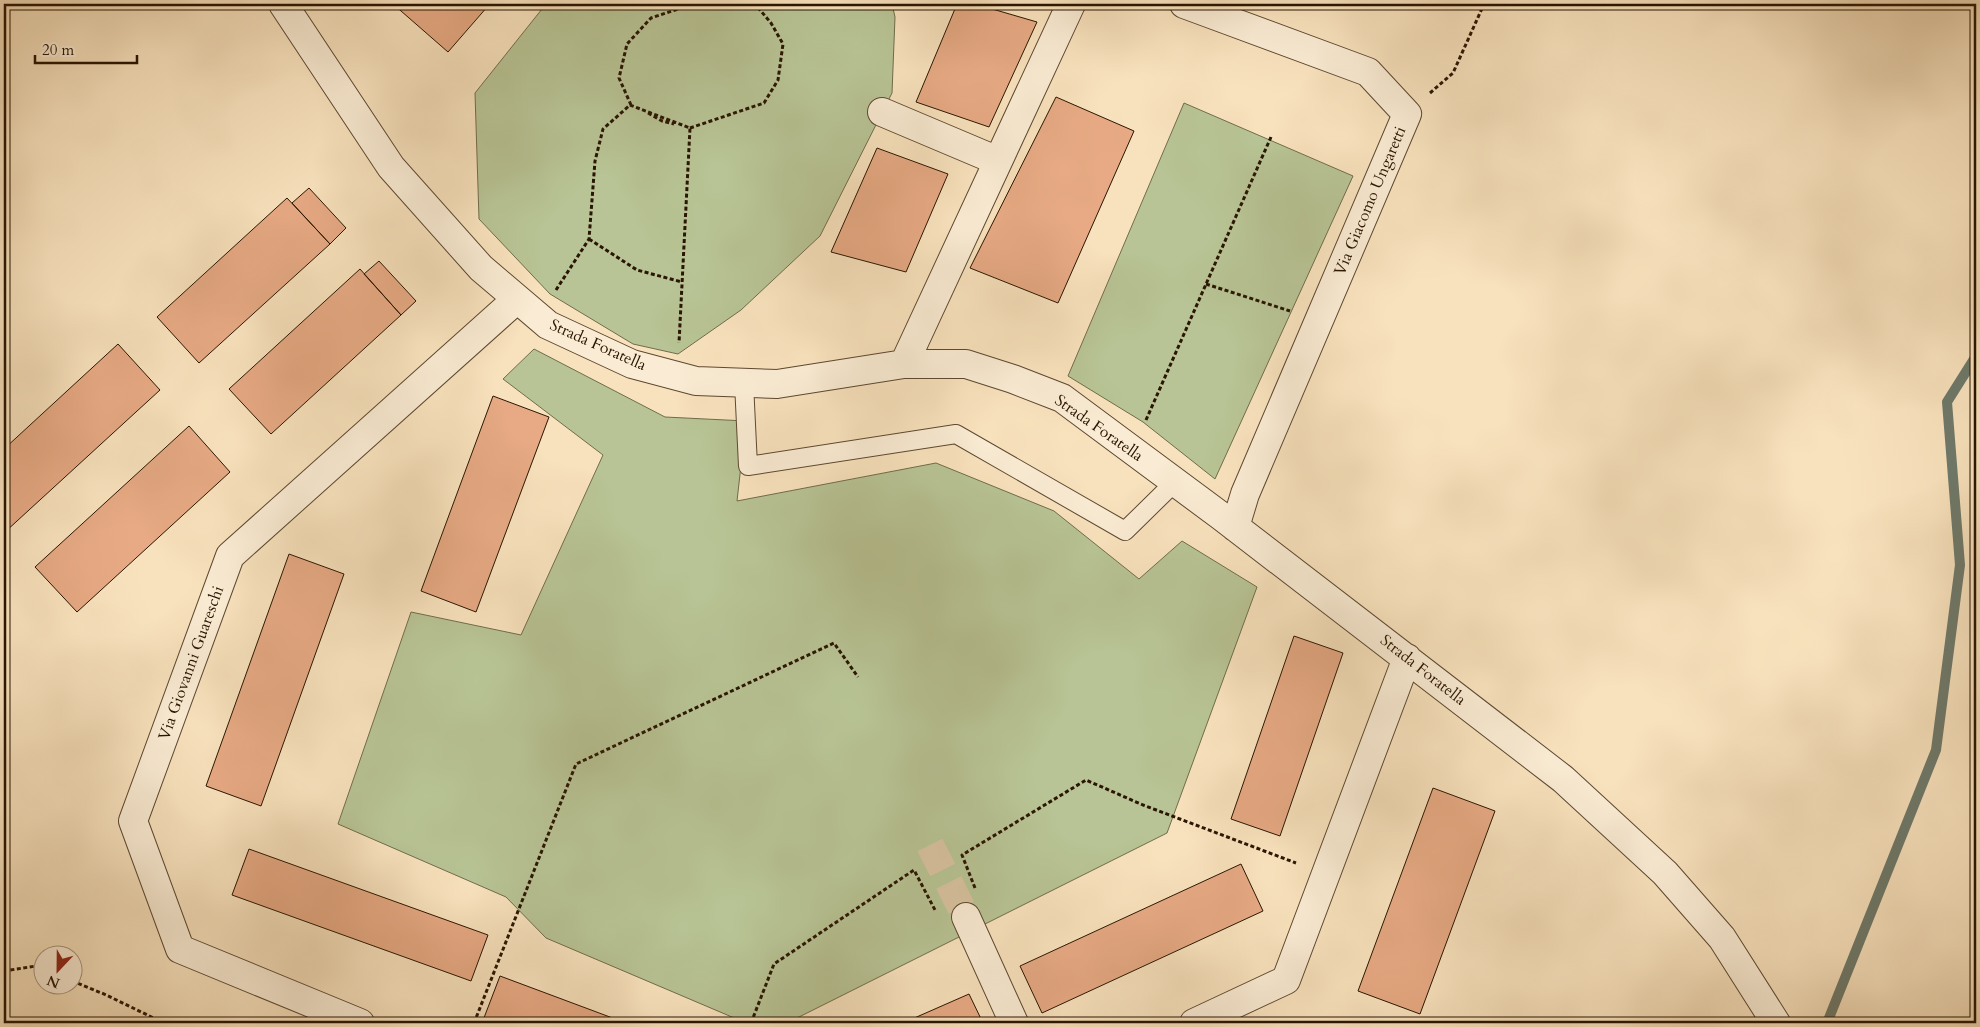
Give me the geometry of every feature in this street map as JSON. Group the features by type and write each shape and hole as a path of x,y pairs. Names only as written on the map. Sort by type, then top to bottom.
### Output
{"street":[{"name":"Strada Foratella","path":"283,4 391,167 480,268 548,324 632,364 696,381 777,384 904,364 966,364 1014,379 1062,398 1236,527 1563,779 1665,873 1722,938 1776,1023"},
{"path":"904,364 1071,4"},
{"name":"Via Giacomo Ungaretti","path":"1184,4 1368,72 1407,114 1246,494 1236,527"},
{"path":"882,112 998,161"},
{"name":"Via Giovanni Guareschi","path":"360,1023 180,949 133,821 230,556 517,298"},
{"path":"1194,1023 1286,980 1407,658"},
{"path":"966,917 1014,1023"}],"lane":[{"path":"744,383 748,466 956,434 1125,531 1175,482"}],"path":[{"path":"693,4 651,18 626,44 619,78 630,105 662,121 690,128 764,103 778,80 783,44 771,23 755,4"},
{"path":"1407,114 1453,73 1484,4"},
{"path":"539,317 589,239 595,161 603,129 630,105"},
{"path":"677,376 690,128"},
{"path":"1132,450 1271,137"},
{"path":"589,239 636,270 682,282"},
{"path":"1206,284 1319,321"},
{"path":"474,1023 576,764 834,643 858,677"},
{"path":"962,855 1086,780 1143,806 1326,874"},
{"path":"751,1023 774,964 914,870"},
{"path":"4,971 32,967"},
{"path":"82,985 164,1023"}],"green space":[{"path":"546,4 892,4 895,17 892,93 820,236 741,310 678,354 633,344 550,294 479,219 475,93"},
{"path":"1184,103 1353,176 1215,479 1143,422 1068,376"},
{"path":"534,349 665,417 746,421 737,501 936,463 1054,511 1139,579 1182,541 1257,587 1167,833 787,1023 746,1023 546,938 506,897 338,824 411,612 521,635 603,455 503,379"}],"building":[{"path":"393,4 485,4 488,6 448,52"},
{"path":"957,4 975,4 1037,22 989,127 916,102"},
{"path":"1056,97 1134,131 1058,303 970,268"},
{"path":"877,148 948,174 906,272 831,252"},
{"path":"309,188 346,228 330,244 292,203"},
{"path":"287,198 330,244 199,363 157,317"},
{"path":"379,261 416,301 401,315 364,274"},
{"path":"360,269 401,315 271,434 229,389"},
{"path":"118,344 160,390 5,532 4,449"},
{"path":"493,396 549,417 476,612 421,591"},
{"path":"189,426 230,472 77,612 35,567"},
{"path":"289,554 344,574 261,806 206,786"},
{"path":"1294,636 1343,653 1280,836 1231,819"},
{"path":"1433,788 1495,811 1420,1014 1358,991"},
{"path":"249,849 488,935 471,981 232,895"},
{"path":"1241,864 1263,911 1042,1013 1020,966"},
{"path":"500,976 626,1023 482,1023"},
{"path":"969,994 983,1023 903,1023"}],"waterway":[{"path":"1827,1023 1936,750 1960,565 1947,402 1976,356"}],"tunnel":[{"path":"930,845 966,917"}]}
